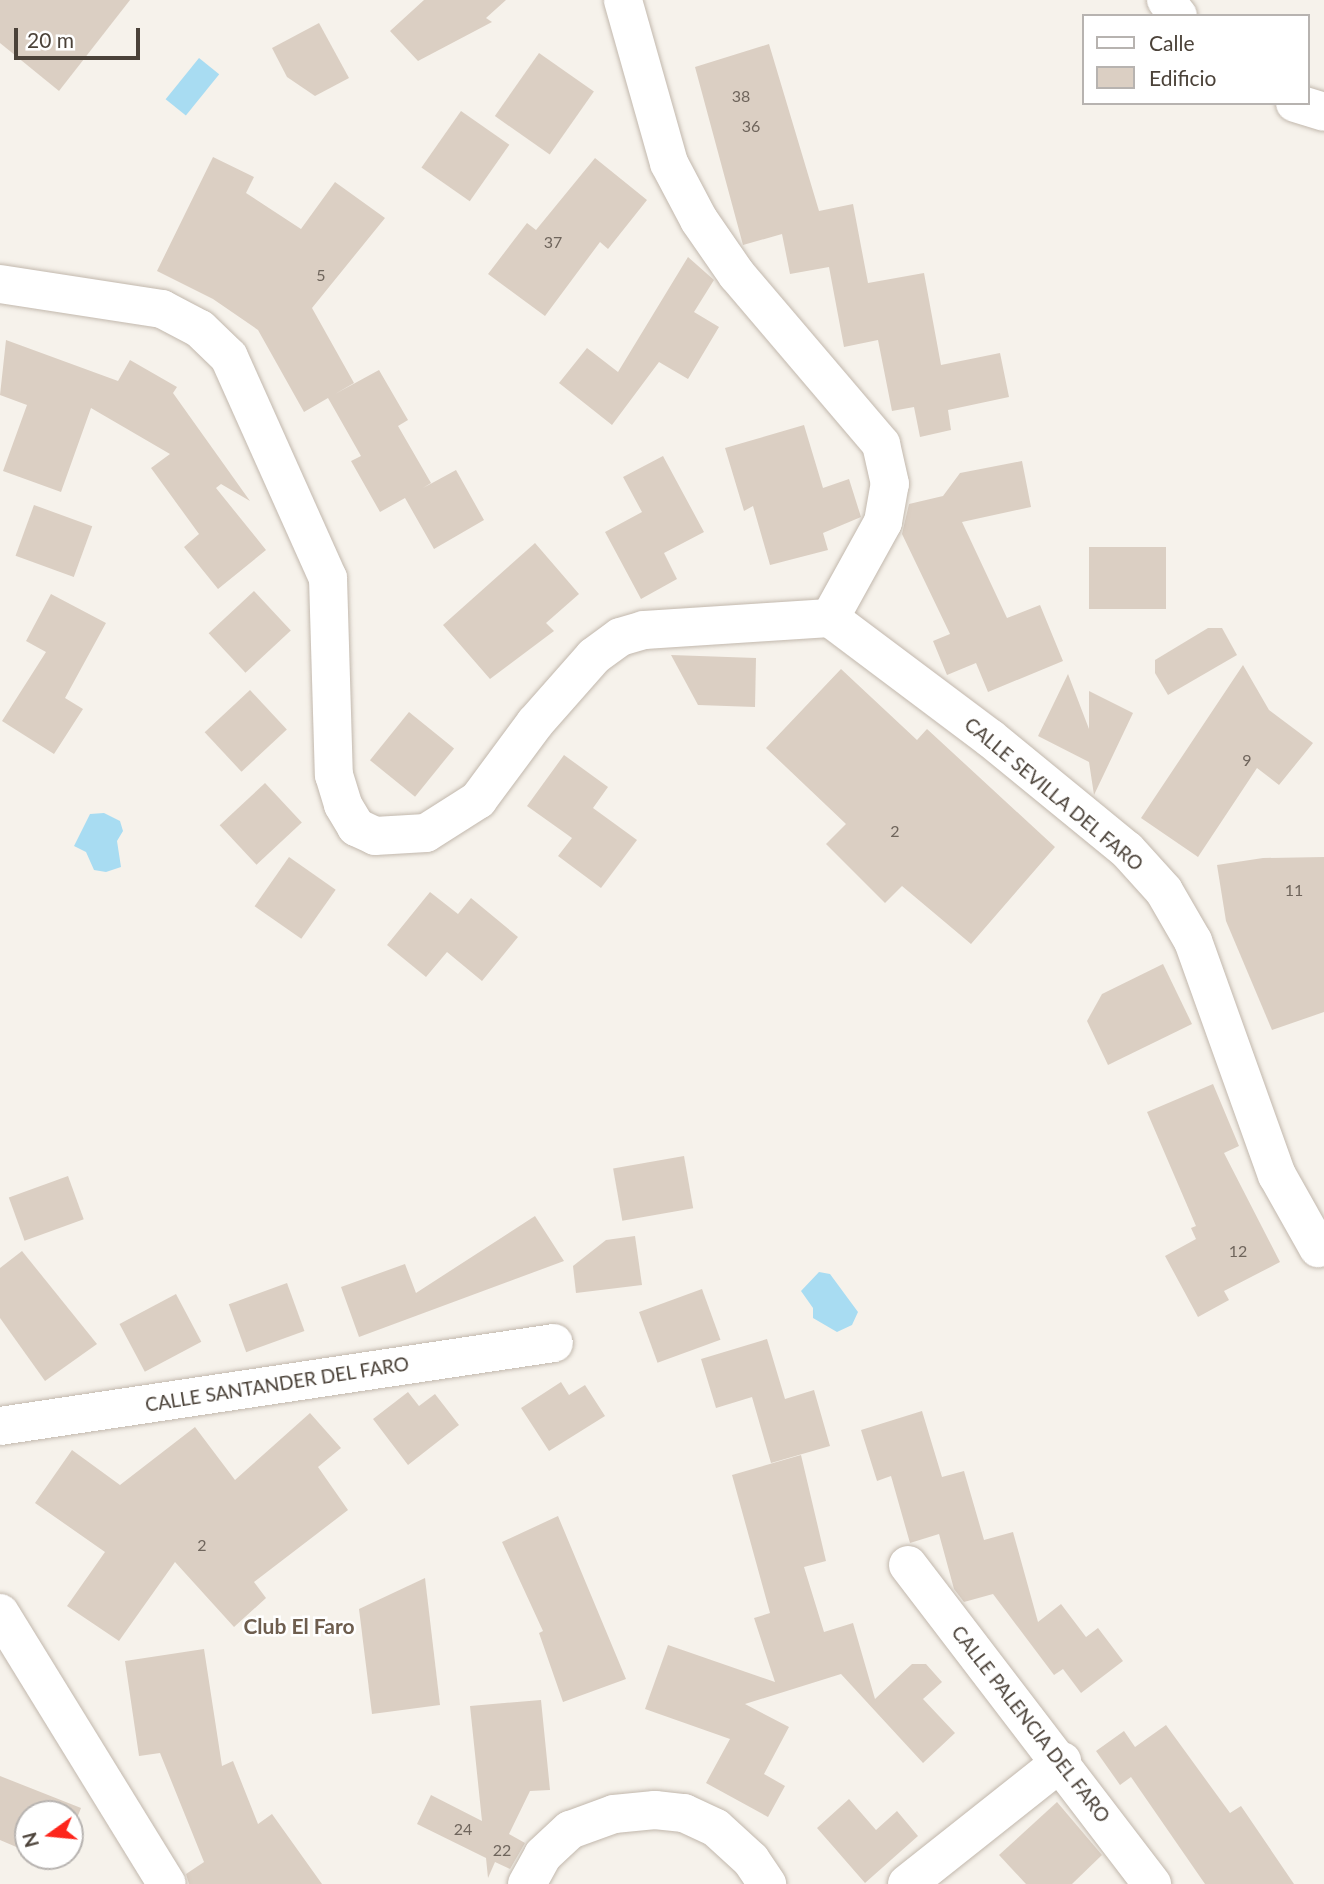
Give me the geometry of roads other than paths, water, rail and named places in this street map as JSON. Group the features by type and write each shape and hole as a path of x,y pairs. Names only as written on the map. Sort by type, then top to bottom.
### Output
{"street":[{"path":"0,284 162,309 200,329 229,357 328,578 334,775 356,827 375,836 412,836 455,819 478,800 534,723 594,656 620,638 644,630 830,618 883,522 890,484 881,444 737,275 699,220 670,163 623,0"},
{"path":"1301,105 1324,112"},
{"name":"CALLE SEVILLA DEL FARO","path":"830,618 990,738 1127,850 1164,891 1193,941 1277,1175 1318,1248"},
{"name":"CALLE SANTANDER DEL FARO","path":"0,1426 554,1343"},
{"name":"CALLE PALENCIA DEL FARO","path":"908,1565 1062,1761 1152,1884"},
{"path":"0,1613 167,1884"},
{"path":"907,1884 1062,1761"},
{"path":"527,1884 542,1855 570,1830 614,1814 655,1810 684,1813 716,1828 751,1860 766,1884"}],"water":[{"path":"199,58 219,74 186,116 166,99"},
{"path":"104,813 120,821 123,831 117,841 121,867 106,872 94,870 86,852 74,846 90,814"},
{"path":"819,1272 830,1274 858,1312 852,1325 837,1332 813,1318 813,1308 801,1291"}],"district":[{"name":"Club El Faro","path":"299,1626"}]}
